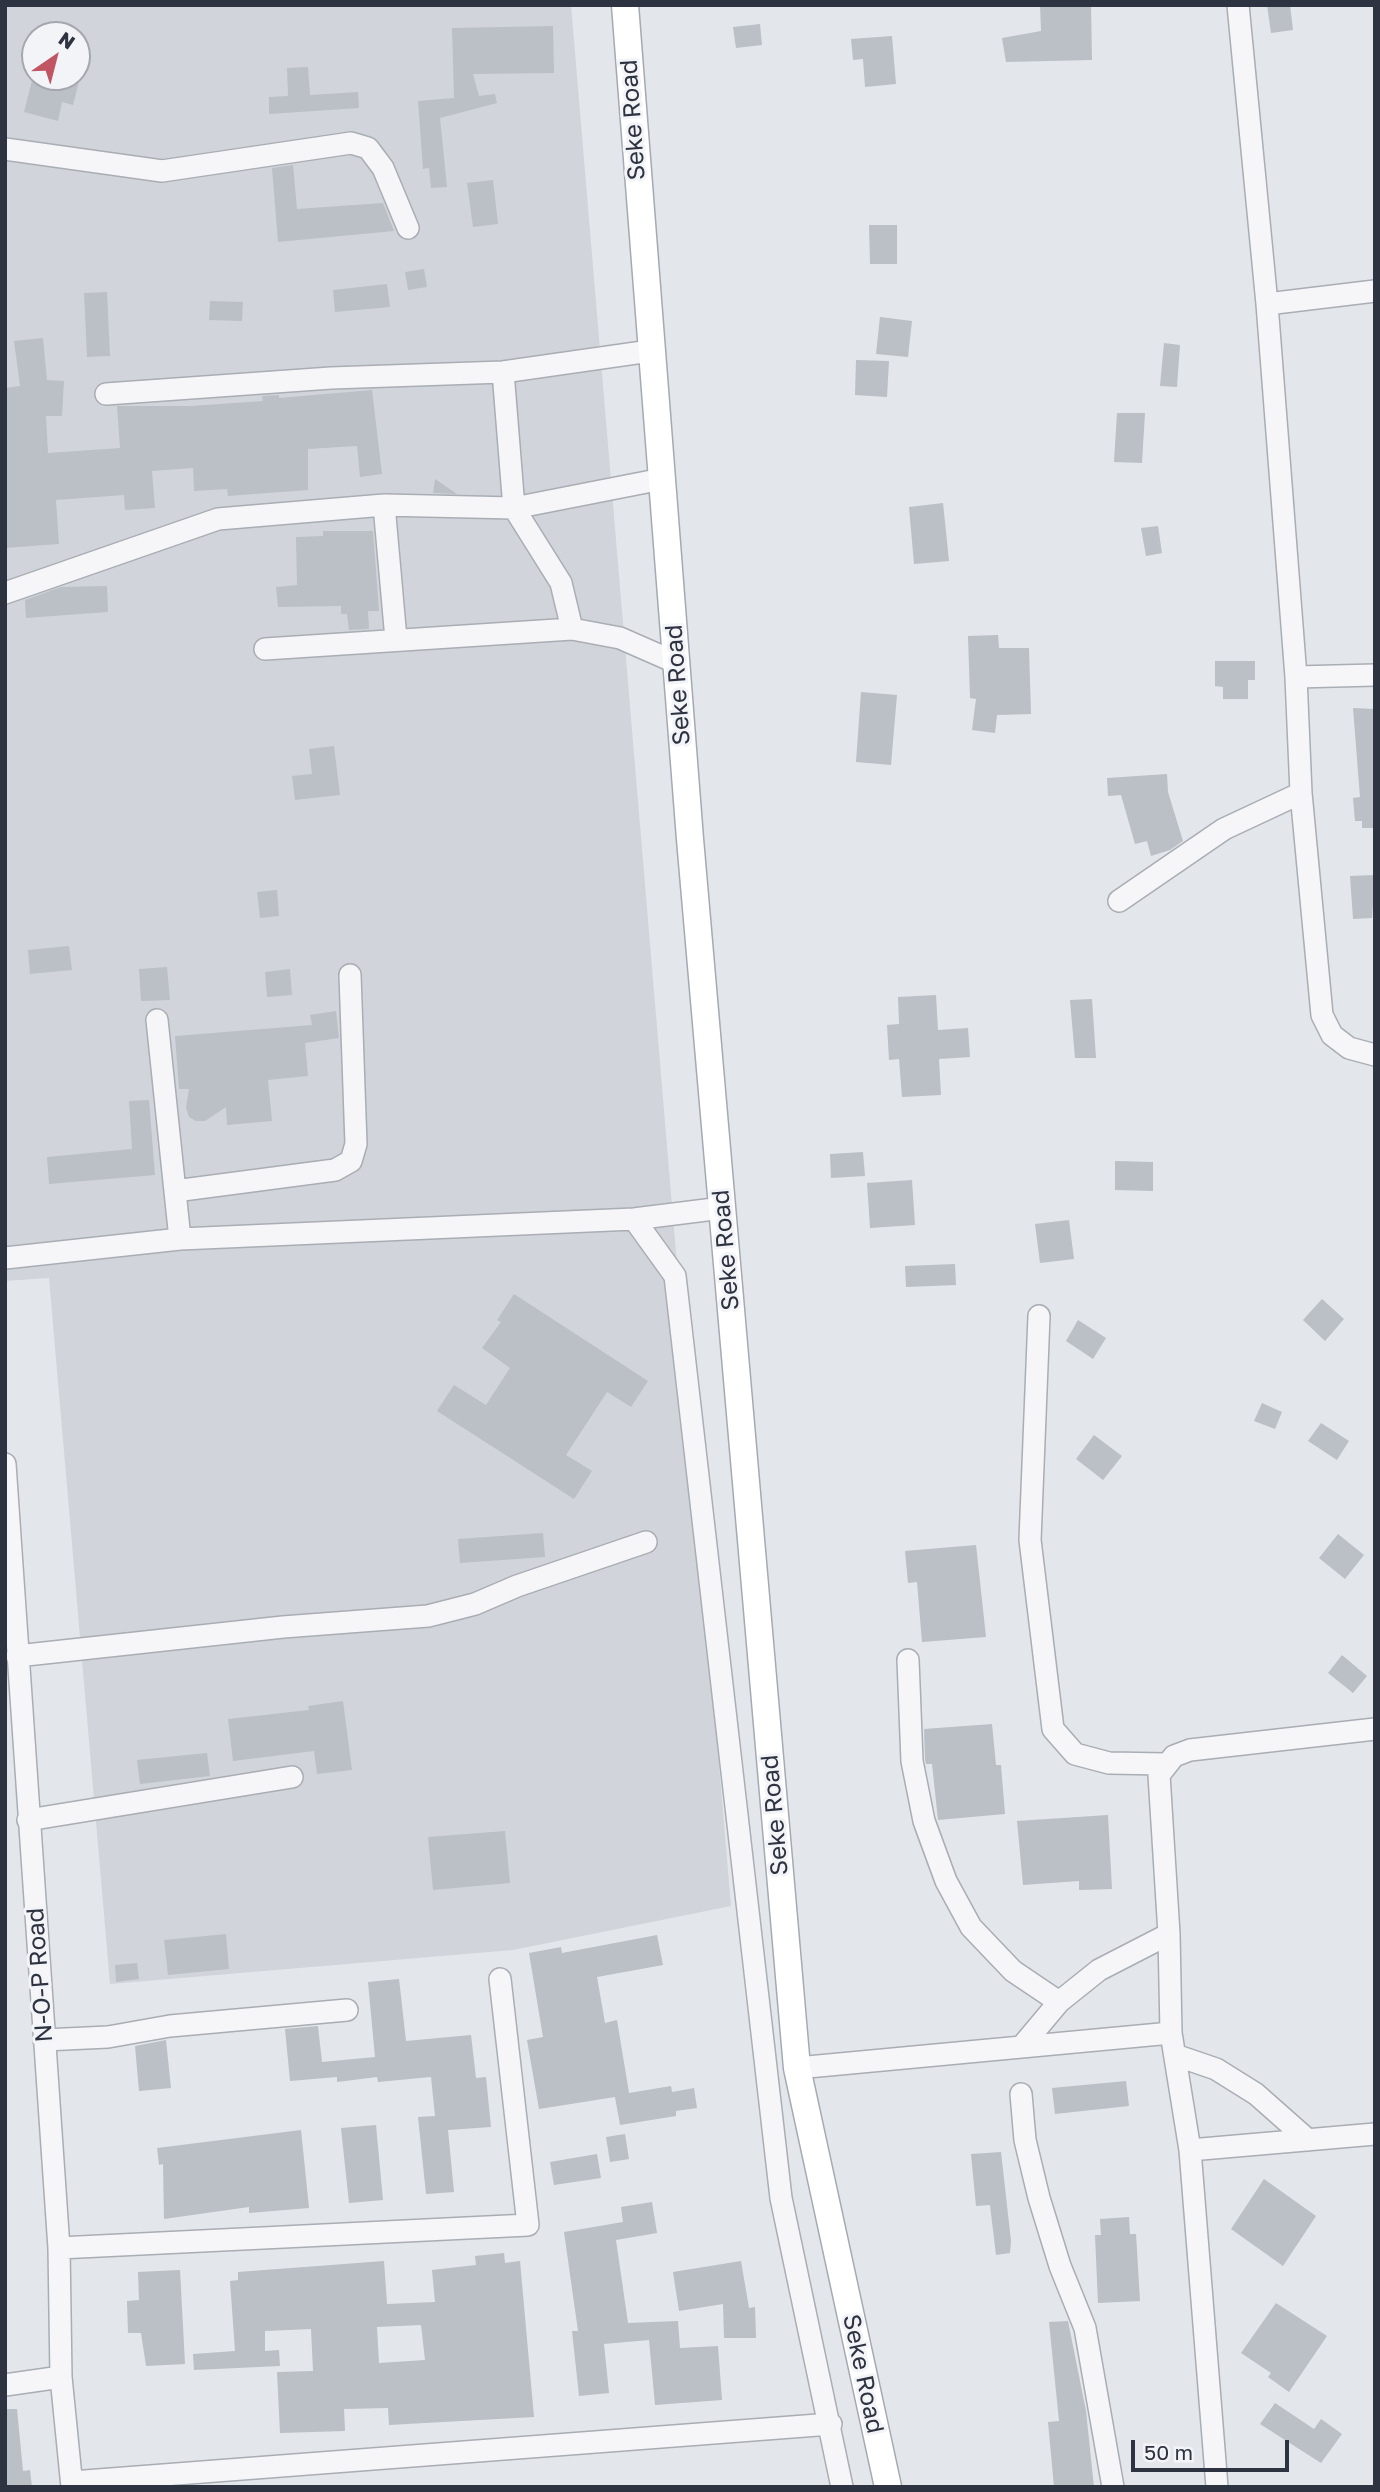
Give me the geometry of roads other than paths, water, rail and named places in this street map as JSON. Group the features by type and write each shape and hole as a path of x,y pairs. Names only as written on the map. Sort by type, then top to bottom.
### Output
{"main road":[{"name":"Seke Road","path":"625,5 650,351 797,2067 888,2487"}],"street":[{"path":"1238,5 1267,304 1296,677 1301,793 1321,1015 1332,1035 1349,1048 1375,1055"},
{"path":"5,149 162,171 351,143 368,149 383,169 408,228"},
{"path":"1267,304 1375,291"},
{"path":"106,394 331,378 503,372 650,351"},
{"path":"503,372 514,508 561,583 572,629"},
{"path":"5,593 218,519 384,505 514,508 662,479"},
{"path":"384,505 396,639"},
{"path":"265,649 572,629 620,638 677,663"},
{"path":"1296,677 1375,674"},
{"path":"1119,901 1224,829 1301,793"},
{"path":"175,1191 335,1170 351,1161 356,1144 350,975"},
{"path":"157,1020 180,1239"},
{"path":"5,1258 180,1239 634,1219 722,1208"},
{"path":"634,1219 675,1276 781,2198 831,2424 842,2487"},
{"path":"1039,1316 1030,1540 1053,1729 1075,1754 1110,1763 1165,1763"},
{"name":"N-O-P Road","path":"5,1464 17,1656 15,1760 28,1820 59,2248 61,2376 72,2484"},
{"path":"17,1656 283,1627 429,1616 475,1604 517,1586 646,1542"},
{"path":"908,1660 912,1760 924,1821 946,1881 971,1927 1013,1971 1059,2002"},
{"path":"1217,2487 1190,2150 1171,2033 1169,1934 1159,1775 1165,1763 1190,1750 1375,1728"},
{"path":"28,1820 292,1777"},
{"path":"1023,2045 1059,2002 1098,1970 1169,1934"},
{"path":"59,2248 528,2225 500,1979"},
{"path":"44,2040 108,2037 170,2026 348,2010"},
{"path":"797,2067 1171,2033"},
{"path":"1175,2055 1216,2069 1256,2094 1308,2140"},
{"path":"1021,2094 1025,2140 1039,2199 1060,2266 1085,2328 1113,2487"},
{"path":"1190,2150 1375,2134"},
{"path":"5,2385 61,2376"},
{"path":"72,2484 831,2424"}]}
